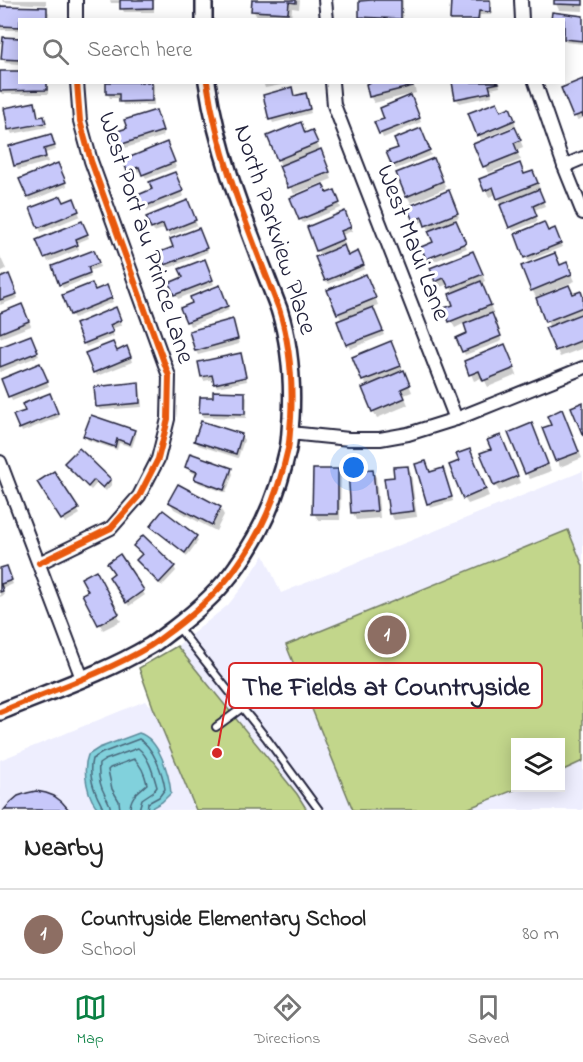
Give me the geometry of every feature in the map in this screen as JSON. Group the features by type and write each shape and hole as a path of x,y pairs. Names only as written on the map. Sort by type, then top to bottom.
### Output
{"street":[{"path":"76,0 76,18"},
{"path":"204,0 204,18"},
{"path":"325,0 327,18"},
{"path":"521,0 522,18"},
{"name":"West Port au Prince Lane","path":"39,563 111,528 139,496 158,459 168,419 169,376 91,161 80,121 77,84"},
{"name":"North Parkview Place","path":"0,712 116,665 152,645 190,617 220,588 249,549 262,523 280,476 290,433 292,396 288,346 284,326 224,158 207,84"},
{"name":"West Maui Lane","path":"332,84 334,105 456,419"},
{"path":"536,84 583,213"},
{"path":"564,166 583,158"},
{"path":"290,433 349,439 380,439 408,434 456,419 583,368"},
{"path":"0,462 82,678"}],"lane":[{"path":"177,626 280,755 319,810"},
{"path":"216,727 242,708"}],"shaded area":[{"path":"583,471 583,810 307,810 297,794 177,646 228,605 264,555 281,593"},
{"path":"145,701 153,707 196,810 0,810 0,760"}],"green space":[{"path":"568,530 583,566 583,761 565,769 565,738 511,738 511,791 464,810 353,810 286,645"},
{"path":"177,646 297,794 307,810 196,810 139,668"}],"water":[{"path":"139,733 152,742 162,758 171,793 162,802 148,810 100,810 92,799 87,784 88,755 99,748"}],"building":[{"path":"120,0 153,0 153,8 120,9"},
{"path":"252,0 296,0 296,3 289,2 288,13 251,11"},
{"path":"401,0 401,18 359,17 359,1"},
{"path":"451,0 490,0 490,12 479,11 478,18 450,18"},
{"path":"554,0 583,0 583,5 554,4"},
{"path":"0,6 47,7 47,18 18,18 18,27 0,26"},
{"path":"552,12 583,16 583,41 565,39 565,18 551,18"},
{"path":"3,37 18,38 18,60 1,59"},
{"path":"0,71 18,71 18,84 47,84 47,90 0,91"},
{"path":"583,79 583,117 582,114 573,117 561,88"},
{"path":"106,84 152,84 152,101 119,102 119,94 106,94"},
{"path":"366,84 412,84 413,86 369,97"},
{"path":"452,84 494,84 489,85 491,92 455,99"},
{"path":"292,87 294,96 306,93 310,109 269,120 263,95"},
{"path":"411,95 420,118 379,134 374,122 384,119 380,108"},
{"path":"35,102 38,117 44,116 46,123 8,130 4,108"},
{"path":"497,102 501,111 510,107 515,120 477,136 468,113"},
{"path":"156,110 163,131 119,145 115,132 127,128 124,120"},
{"path":"301,122 305,133 312,130 318,143 277,160 267,136"},
{"path":"515,127 521,140 514,143 518,153 483,167 473,144"},
{"path":"421,128 430,150 392,166 386,152 398,148 394,139"},
{"path":"51,134 55,146 44,149 46,157 14,166 9,146"},
{"path":"167,142 175,162 142,175 139,167 127,171 123,160"},
{"path":"321,149 330,172 288,188 279,166"},
{"path":"434,158 443,181 406,197 396,173"},
{"path":"58,163 66,182 27,197 19,179"},
{"path":"520,163 524,174 533,171 538,183 497,199 493,187 484,191 479,179"},
{"path":"175,172 183,191 143,207 138,195 152,189 149,182"},
{"path":"323,184 327,193 335,190 340,203 299,220 290,198"},
{"path":"539,189 544,201 533,206 537,216 509,228 500,205"},
{"path":"449,190 458,213 425,226 422,217 413,221 407,207"},
{"path":"61,196 64,202 74,198 79,211 38,228 30,208"},
{"path":"188,200 196,220 166,232 163,224 151,229 146,217"},
{"path":"345,211 351,227 341,231 344,239 316,251 307,227"},
{"path":"456,220 466,243 426,259 421,247 433,242 428,231"},
{"path":"82,221 88,234 76,239 78,245 44,258 36,240"},
{"path":"544,222 548,231 555,228 561,243 524,258 515,234"},
{"path":"199,228 207,248 165,265 160,252 173,247 170,239"},
{"path":"344,245 348,256 358,251 364,265 325,281 315,257"},
{"path":"94,250 99,263 88,267 90,273 59,285 52,266"},
{"path":"473,251 483,274 449,288 444,278 435,282 430,268"},
{"path":"555,253 560,265 567,262 572,274 531,291 521,266"},
{"path":"205,259 213,280 174,295 169,283 183,277 179,269"},
{"path":"9,274 17,294 0,300 0,278"},
{"path":"366,274 376,298 337,314 327,290"},
{"path":"481,281 491,305 449,322 444,308 453,305 449,294"},
{"path":"92,283 95,290 107,285 112,298 70,315 62,295"},
{"path":"220,285 228,306 186,322 180,308 192,303 190,297"},
{"path":"569,285 573,294 581,291 583,307 545,322 536,298"},
{"path":"22,304 29,321 0,333 0,313"},
{"path":"116,307 121,320 110,325 113,332 83,344 75,324"},
{"path":"373,307 383,331 346,345 337,321"},
{"path":"492,313 501,336 462,352 456,338 467,333 464,324"},
{"path":"583,313 583,340 555,351 545,328"},
{"path":"233,319 238,339 195,351 189,331"},
{"path":"31,335 38,352 0,367 0,347"},
{"path":"391,341 401,366 362,381 352,357"},
{"path":"113,342 117,351 127,346 131,357 93,373 85,353"},
{"path":"505,344 515,368 483,381 479,371 469,375 464,361"},
{"path":"241,353 246,377 214,384 212,375 201,377 198,362"},
{"path":"40,363 48,381 8,397 1,379"},
{"path":"404,370 410,385 401,389 405,398 372,412 362,388"},
{"path":"139,382 140,403 96,407 94,387"},
{"path":"213,391 245,392 245,414 199,413 200,397 213,397"},
{"path":"50,393 58,413 19,429 13,415 25,411 22,404"},
{"path":"583,402 583,436 571,407"},
{"path":"562,409 579,452 555,461 542,428 551,425 547,416"},
{"path":"91,415 135,430 130,444 117,439 115,447 83,436"},
{"path":"201,421 242,434 236,454 194,441"},
{"path":"532,423 548,464 525,474 508,433"},
{"path":"501,435 518,476 494,486 480,453 491,449 487,440"},
{"path":"79,448 111,479 103,488 94,480 88,487 64,463"},
{"path":"470,449 486,489 463,499 449,465 459,461 456,454"},
{"path":"190,453 232,468 224,490 194,479 197,472 185,467"},
{"path":"426,461 430,472 443,468 452,497 427,504 415,464"},
{"path":"408,466 414,511 389,514 384,478 394,477 393,467"},
{"path":"313,469 338,469 338,514 312,514"},
{"path":"373,469 377,511 351,513 348,471"},
{"path":"54,471 79,509 61,520 37,482"},
{"path":"178,484 221,507 212,525 168,502"},
{"path":"163,510 197,536 185,553 150,526"},
{"path":"143,535 175,566 159,583 136,560 142,554 133,546"},
{"path":"120,554 144,590 126,603 109,577 114,573 107,563"},
{"path":"7,566 12,580 1,584 3,591 0,592 0,568"},
{"path":"96,570 119,614 98,625 82,594 88,591 81,578"},
{"path":"36,791 54,796 69,810 4,810 18,796"}],"cycle path":[{"path":"39,563 111,528 139,496 158,459 168,419 169,376 91,161 80,121 77,84"},
{"path":"0,712 95,674 132,656 156,642 190,616 223,584 246,553 262,525 280,480 288,449 291,418 292,390 286,336 279,309 247,226 219,141 207,84"}],"place":[{"name":"Countryside Elementary School","path":"387,635"},
{"name":"The Fields at Countryside","path":"217,753"}]}
